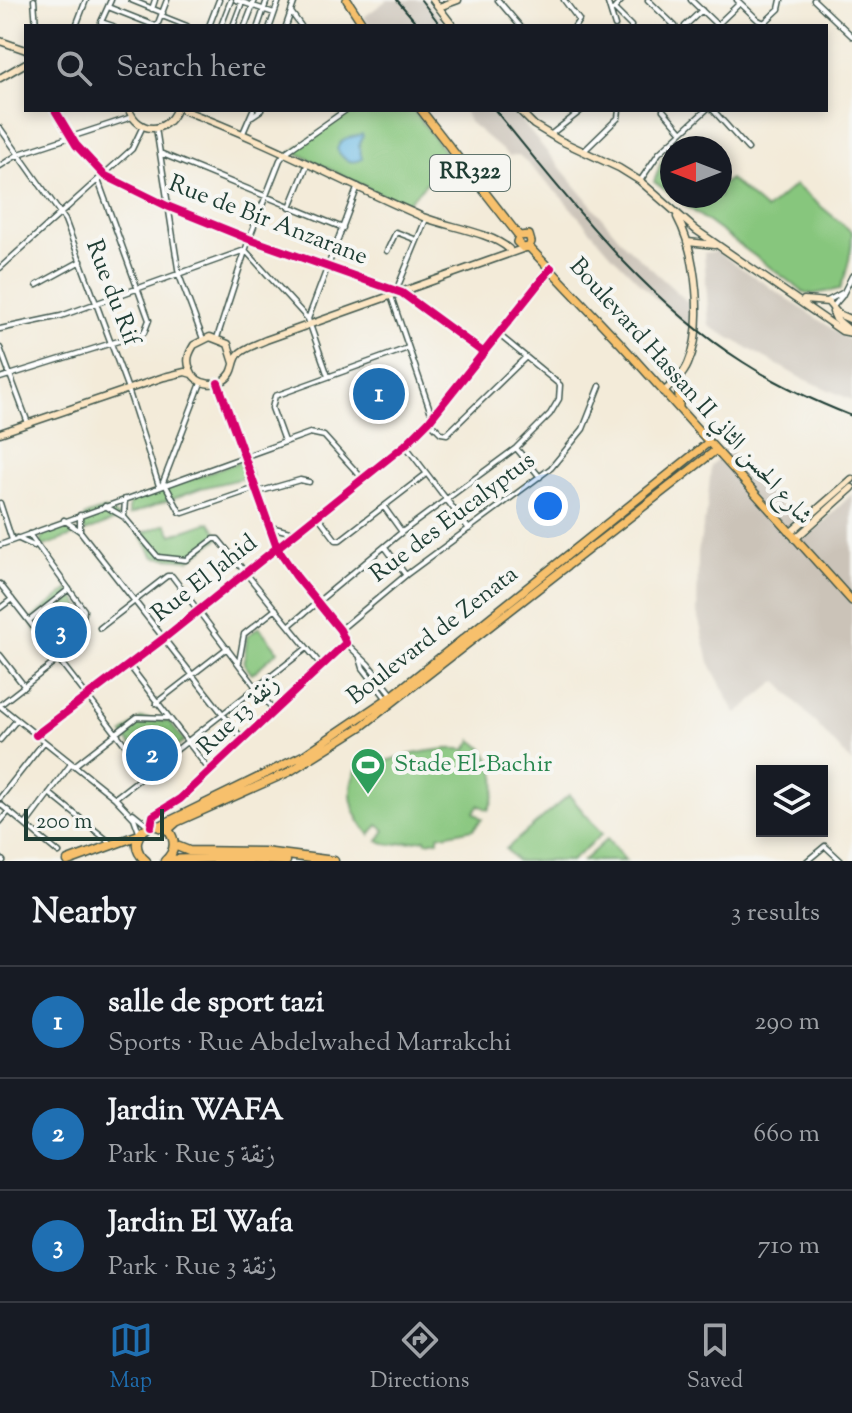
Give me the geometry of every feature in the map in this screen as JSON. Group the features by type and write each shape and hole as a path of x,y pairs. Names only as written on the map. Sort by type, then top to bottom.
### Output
{"highway":[{"path":"68,861 153,826 168,830 174,845 189,851 264,852 334,861"},
{"path":"139,834 138,852 146,861"},
{"path":"165,860 174,845"},
{"path":"165,860 217,858 286,861"}],"main road":[{"path":"347,0 363,24"},
{"name":"RR322","path":"423,112 518,238 524,234 530,237 527,248"},
{"name":"Boulevard Hassan II شارع الحسن الثاني","path":"527,248 551,268 852,601"},
{"path":"679,378 680,410"},
{"name":"Boulevard de Zenata","path":"699,457 709,442"},
{"name":"Boulevard de Zenata","path":"168,830 177,822 289,772 392,699 699,457 716,450"},
{"name":"Boulevard de Zenata","path":"153,826 277,770 375,712"}],"street":[{"path":"34,0 36,24"},
{"path":"77,24 86,0"},
{"path":"99,24 111,0"},
{"path":"152,9 155,0"},
{"path":"157,24 167,0"},
{"path":"210,24 219,0"},
{"path":"238,0 254,3 274,13"},
{"path":"222,24 238,0"},
{"path":"233,24 238,0"},
{"path":"259,24 267,0"},
{"path":"271,24 279,0"},
{"path":"287,24 295,0"},
{"path":"433,0 452,24"},
{"path":"439,7 458,0"},
{"path":"498,0 518,24"},
{"path":"564,0 579,20 576,24"},
{"path":"607,0 615,24"},
{"path":"612,10 622,0"},
{"path":"648,0 673,24"},
{"path":"692,0 715,24"},
{"path":"719,24 739,2 764,23 779,9 781,0"},
{"path":"135,1 182,24"},
{"path":"816,1 851,35"},
{"path":"246,24 254,3"},
{"path":"108,7 151,24"},
{"path":"612,10 628,24"},
{"path":"687,24 702,10"},
{"path":"291,12 300,24"},
{"path":"135,24 137,19"},
{"path":"0,41 24,49"},
{"path":"0,78 24,64"},
{"name":"Rue de Bir Anzarane","path":"56,112 70,136 104,175 167,206 397,293 484,353"},
{"path":"0,166 19,154 130,114 143,126 156,128 168,123 175,112"},
{"path":"188,112 286,152 427,218 497,241 509,249"},
{"path":"243,133 252,112"},
{"path":"250,118 258,112"},
{"path":"217,338 264,196 286,152 343,112"},
{"path":"521,112 550,135 640,181 698,231 822,314 842,331 852,334"},
{"path":"550,135 579,112"},
{"path":"582,152 618,118 619,112"},
{"path":"665,112 682,132"},
{"path":"678,136 704,112"},
{"path":"715,112 748,149"},
{"path":"0,268 132,149 143,126"},
{"name":"Rue du Rif","path":"0,128 62,213 162,485"},
{"path":"156,128 179,275 203,339"},
{"path":"640,181 660,152"},
{"path":"159,153 343,228"},
{"path":"290,207 308,163"},
{"path":"0,378 113,345 144,333 148,328 149,320 98,180"},
{"path":"309,321 358,185"},
{"path":"663,392 679,378 690,359 695,333 693,265 687,239 673,211"},
{"path":"427,218 397,293 408,348 431,418 441,433 447,434 526,357"},
{"path":"687,239 690,231 698,231"},
{"path":"693,265 701,236 698,231"},
{"path":"387,251 396,232 417,240"},
{"path":"497,259 518,238"},
{"path":"687,239 722,247"},
{"path":"0,433 164,377 192,374 202,382 218,383 229,375 240,353 309,321 527,248"},
{"path":"0,329 61,316 245,250"},
{"path":"245,250 309,321 328,376"},
{"path":"37,285 81,261"},
{"name":"Rue El Jahid","path":"36,735 163,639 405,445 431,418 551,268"},
{"path":"822,314 829,315 852,276"},
{"path":"822,314 818,307 845,290"},
{"path":"797,298 824,302 852,320"},
{"path":"832,309 840,324 852,334"},
{"path":"290,625 402,532 516,448 550,414 561,390 552,376 498,334"},
{"path":"164,377 184,366 194,345 203,339 217,338 237,347 266,340"},
{"path":"228,344 234,363"},
{"path":"0,348 28,423"},
{"path":"284,442 272,408 277,394 408,348"},
{"path":"188,360 192,374"},
{"path":"162,485 202,382"},
{"path":"218,383 277,548 316,603 340,630 346,643 392,699"},
{"name":"Rue des Eucalyptus","path":"340,630 406,575 558,461 589,418 600,386"},
{"path":"0,545 310,433 319,433 363,479"},
{"path":"405,445 469,530"},
{"path":"516,448 540,477"},
{"path":"318,516 336,540 340,540 426,474"},
{"path":"793,536 852,479"},
{"path":"162,485 182,513 257,490 300,480 309,482"},
{"path":"793,536 852,488"},
{"path":"124,517 125,499"},
{"path":"0,503 14,539 37,547"},
{"path":"105,506 124,517 158,557 186,560 216,538 321,665"},
{"path":"384,507 402,532"},
{"path":"80,515 80,531"},
{"path":"64,520 80,531 243,740"},
{"path":"269,526 295,534"},
{"path":"29,533 84,610 81,642 0,706 115,798 136,820 139,834"},
{"path":"385,547 406,575"},
{"path":"100,628 170,575 274,711"},
{"path":"0,584 147,773"},
{"path":"29,621 69,589"},
{"path":"0,608 12,599"},
{"path":"239,663 244,634 276,609"},
{"name":"Rue 13 زنقة","path":"153,826 156,813 180,799 346,643"},
{"path":"156,703 227,647"},
{"path":"115,798 307,648"},
{"path":"0,655 25,687"},
{"path":"128,664 210,771"},
{"path":"26,824 73,765 140,716 167,718"},
{"path":"0,740 17,720"},
{"path":"44,742 0,801 59,853"},
{"path":"49,793 112,844"},
{"path":"127,810 153,826"},
{"path":"0,822 9,811"},
{"path":"807,861 825,846 841,861"}],"shaded area":[{"path":"387,0 425,0 444,24 369,24 364,17"},
{"path":"465,112 514,112 625,245 689,303 689,327 611,254 519,155 509,156 469,122"},
{"path":"716,251 852,342 852,400 799,377 709,326 704,253"},
{"path":"727,447 809,536 852,494 852,763 777,681 736,714 709,662 697,613 698,552 711,466"}],"green space":[{"path":"348,112 415,112 450,159 404,206 293,151"},
{"path":"660,165 660,186 654,182"},
{"path":"732,181 766,210 795,185 852,232 849,261 840,289 805,293 689,208 732,208"},
{"path":"244,460 252,476 201,488 129,515 129,502"},
{"path":"105,509 121,518 85,532 85,516"},
{"path":"210,522 220,537 189,560 154,557 140,534 166,524 172,535"},
{"path":"66,526 78,534 41,547 42,533"},
{"path":"69,589 85,614 84,643 58,659 29,621"},
{"path":"259,627 278,651 252,674 244,664 247,636"},
{"path":"141,718 169,722 184,741 148,768 123,734"},
{"name":"Stade El-Bachir","path":"472,740 487,754 495,781 488,810 479,805 474,812 482,819 473,829 438,836 438,840 391,845 378,841 385,830 378,825 370,835 363,827 354,809 351,791 355,772 361,763 370,770 416,753 466,750"},
{"path":"569,795 602,834 571,861 517,861 506,849"},
{"path":"607,839 626,861 583,861"}],"water":[{"path":"362,134 359,146 362,159 351,161 344,158 337,149 339,145 344,139"}],"railway":[{"path":"397,0 417,24"},
{"path":"421,0 439,24"},
{"path":"497,112 609,246 672,308 756,370 796,392 852,416"}],"cycle path":[{"path":"56,112 76,145 104,175 167,206 249,239 402,293 484,353"},
{"path":"36,735 163,639 405,445 429,421 551,268"},
{"path":"151,826 153,816 180,799 346,643 340,630 277,548 218,383"}],"place":[{"name":"salle de sport tazi","path":"379,394"},
{"name":"Jardin El Wafa","path":"61,632"},
{"name":"Jardin WAFA","path":"152,755"},
{"name":"Stade El-Bachir","path":"368,796"}]}
